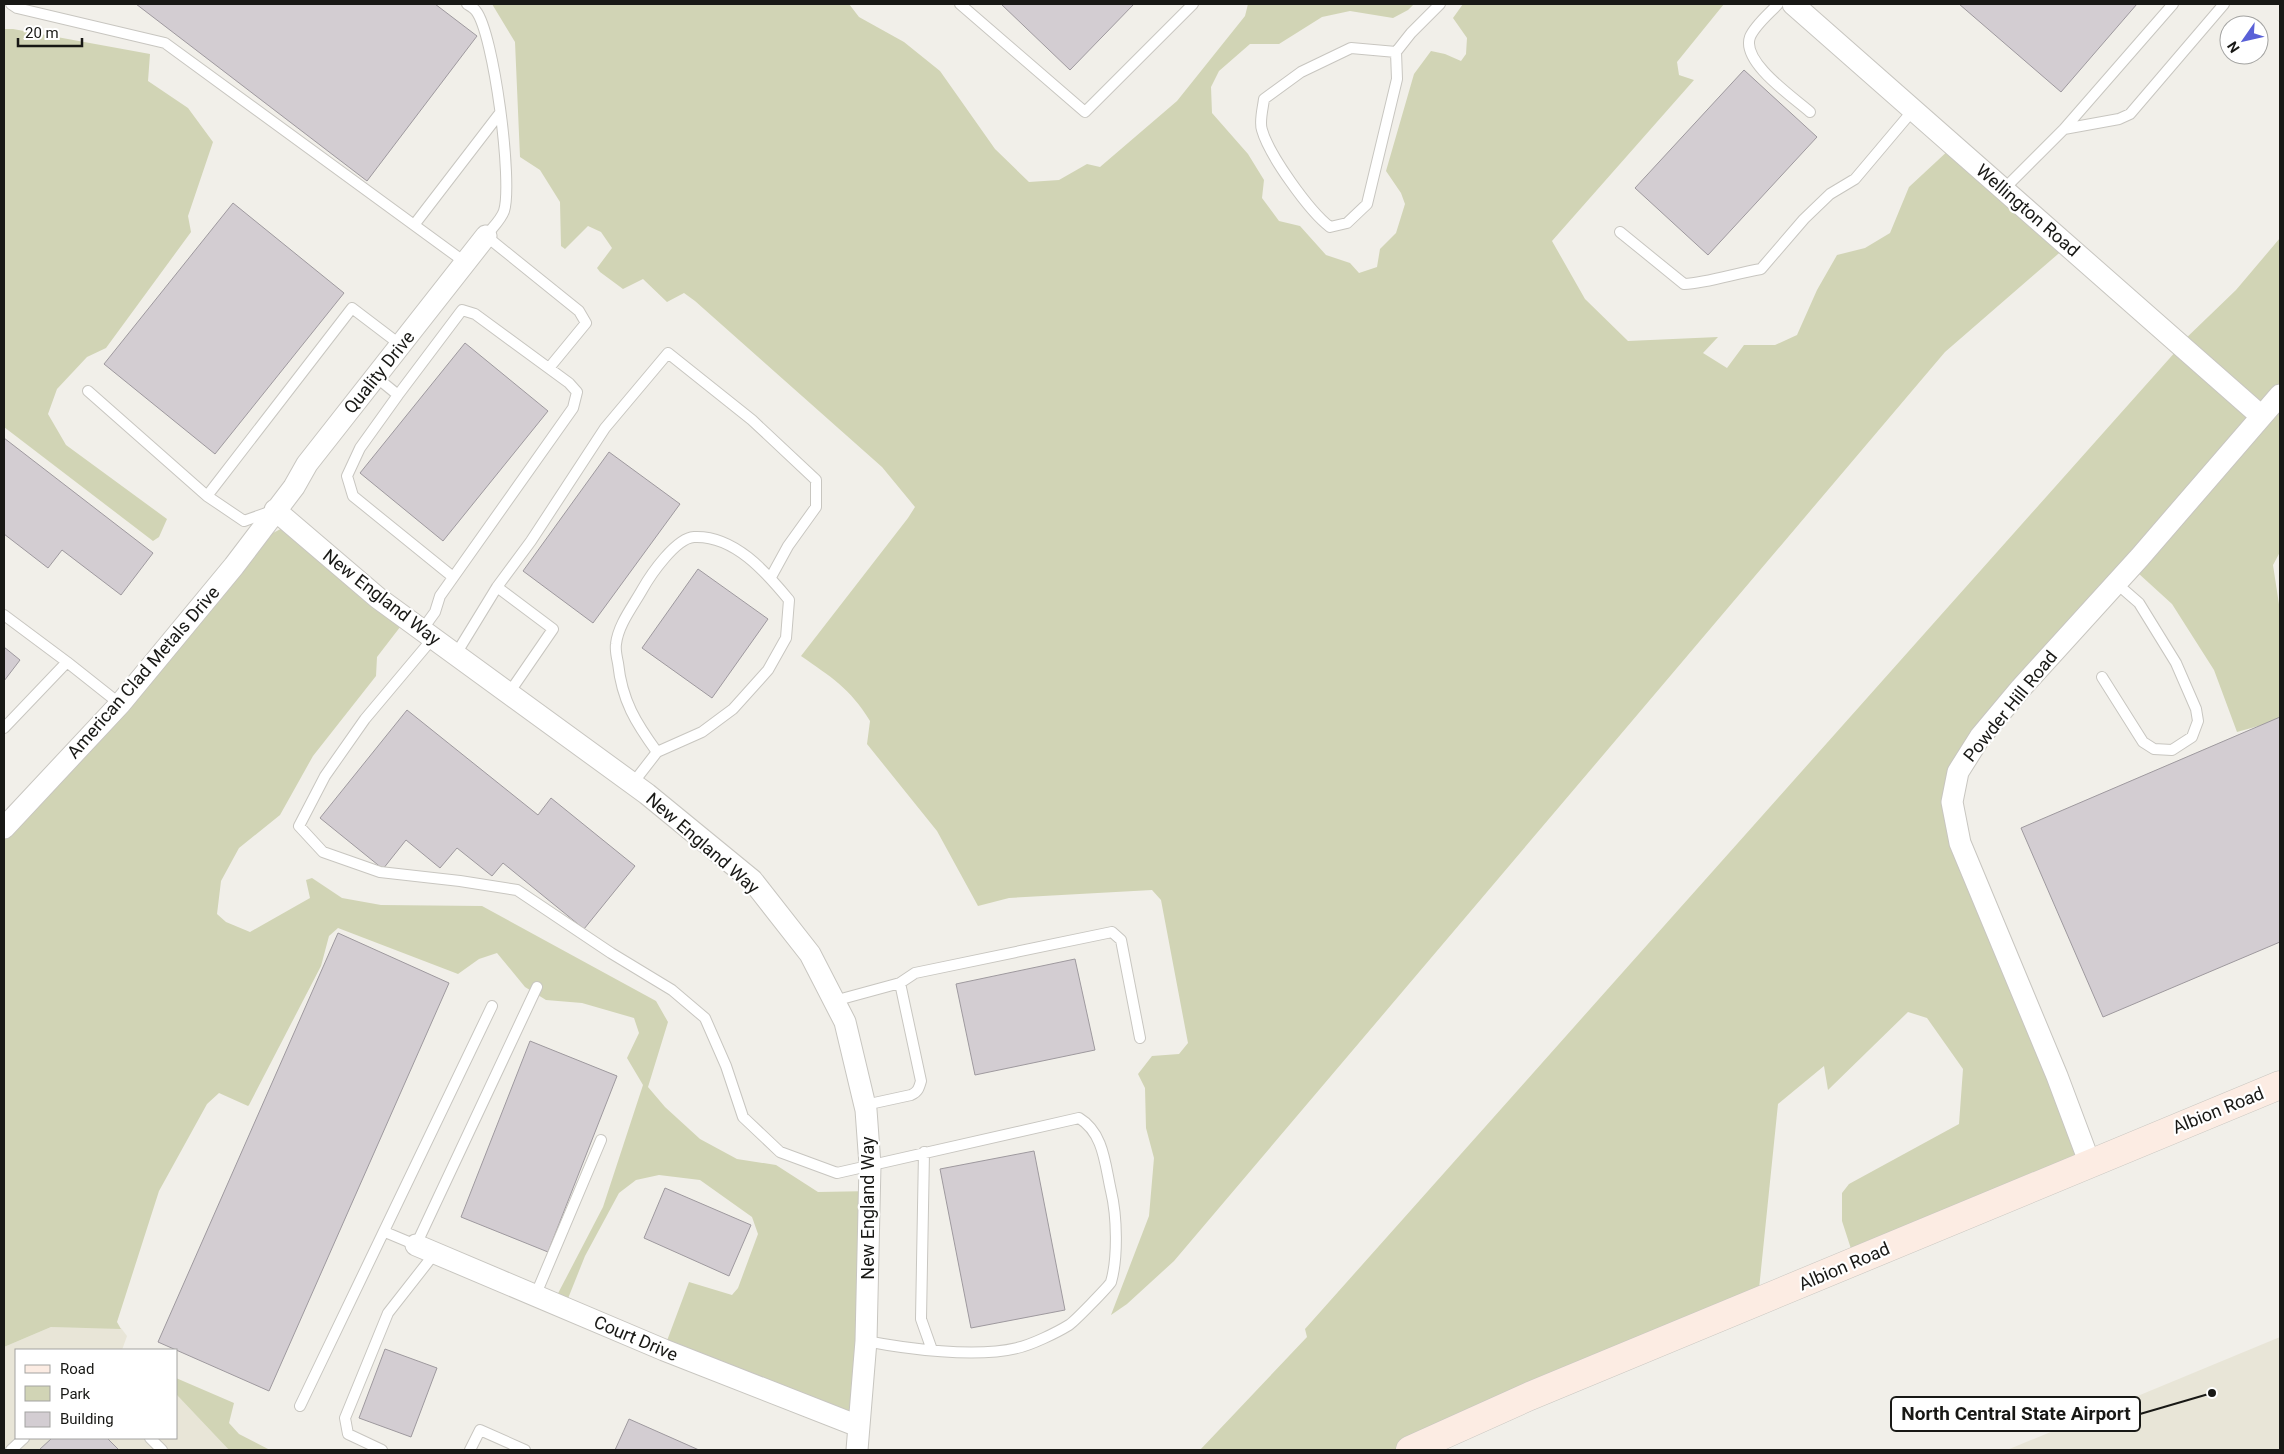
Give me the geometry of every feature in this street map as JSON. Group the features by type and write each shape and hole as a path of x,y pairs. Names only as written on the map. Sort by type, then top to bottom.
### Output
{"main road":[{"name":"Albion Road","path":"1410,1450 1530,1396 2280,1085"}],"street":[{"name":"Wellington Road","path":"1793,4 2261,416"},
{"name":"Quality Drive","path":"275,510 294,487 307,464 402,346 486,236"},
{"name":"Powder Hill Road","path":"2090,1164 2057,1076 1960,843 1952,802 1958,772 1980,737 2021,688 2116,583 2280,395"},
{"name":"New England Way","path":"275,510 378,598 633,784 752,880 810,954 845,1022 865,1105 870,1166 866,1341 857,1450"},
{"name":"American Clad Metals Drive","path":"4,828 120,704 234,566 275,510"},
{"name":"Court Drive","path":"425,1249 536,1294 664,1350 858,1426"}],"lane":[{"path":"11,4 17,8 165,43 466,262"},
{"path":"467,4 476,11 488,42 500,113 507,185 504,212 486,236 579,311 586,323 549,368"},
{"path":"960,4 1086,112 1194,4"},
{"path":"1396,52 1351,48 1301,72 1264,99 1261,128 1281,167 1320,219 1330,226 1347,222 1367,204 1397,79 1396,52 1410,33 1440,4"},
{"path":"1778,4 1751,35 1748,47 1755,64 1810,112"},
{"path":"2004,189 2064,129 2174,4"},
{"path":"2064,129 2118,119 2130,114 2224,4"},
{"path":"1620,232 1684,284 1695,284 1730,274 1761,270 1804,219 1830,194 1855,179 1914,109"},
{"path":"414,225 500,113"},
{"path":"206,496 352,308 402,346"},
{"path":"453,577 353,496 347,476 360,448 462,310 475,314 569,383 578,392 573,408 440,596 428,634 325,776 298,826 323,852 380,872 517,890 610,953 672,990 705,1018 726,1066 743,1117 780,1152 837,1173 1079,1118 1089,1124 1099,1140 1113,1198 1115,1260 1110,1284 1070,1325 1017,1348 983,1352 932,1350 866,1341"},
{"path":"456,654 497,587 531,540 605,428 668,353 752,420 816,480 816,507 788,546 771,577"},
{"path":"376,377 398,395"},
{"path":"88,391 206,496 244,521 275,510"},
{"path":"633,784 657,752 702,732 733,709 768,670 786,638 789,600 771,577 727,542 693,537 675,547 650,577 624,622 616,644 625,700 640,728 657,752"},
{"path":"2102,677 2143,742 2154,749 2172,750 2192,737 2198,721 2196,709 2176,663 2139,603 2116,583"},
{"path":"497,587 554,629 509,693"},
{"path":"4,615 120,704"},
{"path":"4,728 66,662"},
{"path":"834,1001 900,983 915,973 1112,932 1121,940 1140,1038"},
{"path":"865,1105 911,1095 916,1093 919,1088 921,1081 900,983"},
{"path":"382,1450 348,1434 345,1418 388,1313 425,1249 537,987"},
{"path":"300,1406 492,1006"},
{"path":"536,1294 601,1140"},
{"path":"924,1152 921,1319 932,1350"},
{"path":"384,1232 425,1249"},
{"path":"470,1450 480,1430 525,1450"},
{"path":"11,1450 23,1439"},
{"path":"151,1439 162,1450"}],"shaded area":[{"path":"51,1327 121,1328 127,1336 122,1349 15,1349 15,1439 178,1439 178,1396 229,1450 4,1450 4,1347"},
{"path":"2280,1337 2280,1450 2007,1450"}],"green space":[{"path":"492,4 849,4 859,17 904,42 940,71 995,149 1029,182 1059,180 1087,164 1100,167 1177,101 1245,16 1248,4 1414,4 1408,10 1393,18 1350,11 1322,17 1279,44 1250,44 1219,71 1211,87 1212,113 1248,154 1264,180 1262,198 1279,221 1300,226 1326,255 1350,263 1359,273 1377,267 1380,249 1396,233 1405,204 1401,193 1386,171 1414,74 1431,51 1445,54 1461,61 1466,54 1467,38 1453,18 1463,4 1724,4 1677,62 1679,75 1694,80 1552,241 1585,299 1628,341 1718,337 1703,353 1727,368 1744,345 1775,345 1797,335 1817,290 1837,255 1865,248 1890,233 1909,187 1951,148 2065,248 1945,352 1174,1261 1127,1304 1111,1315 1149,1216 1154,1158 1146,1128 1145,1088 1138,1074 1152,1056 1179,1054 1188,1043 1161,900 1152,890 1009,898 978,906 937,831 867,744 870,721 863,710 839,684 801,656 915,507 882,467 695,301 684,293 667,302 643,279 623,289 597,268 612,248 601,232 588,226 565,249 561,246 560,202 540,170 520,157 515,42"},
{"path":"4,29 13,29 150,54 148,81 188,108 213,142 188,216 191,232 106,348 87,357 57,389 48,414 66,445 167,519 159,537 153,541 4,427"},
{"path":"2280,238 2280,552 2273,565 2280,611 2280,720 2237,732 2214,670 2172,604 2138,573 1976,745 1952,811 2085,1155 1853,1255 1842,1221 1842,1193 1849,1184 1959,1124 1963,1069 1927,1018 1908,1012 1828,1090 1824,1066 1778,1104 1759,1289 1411,1450 1200,1450 1307,1337 1305,1329 2177,350 2181,343 2236,290"},
{"path":"290,524 407,618 377,657 376,676 313,756 280,815 239,848 221,881 217,914 226,922 250,932 310,898 306,880 312,878 342,898 381,905 482,906 656,1001 668,1022 648,1087 665,1107 700,1139 737,1159 776,1165 818,1192 873,1191 857,1425 665,1346 689,1282 732,1295 738,1288 758,1234 752,1217 700,1180 659,1175 636,1180 619,1193 585,1256 565,1306 553,1303 603,1207 643,1085 627,1058 639,1033 634,1018 582,1003 546,1000 525,987 497,953 479,959 458,974 338,928 329,936 321,966 249,1105 219,1093 207,1104 159,1191 117,1322 121,1329 51,1327 4,1347 4,829 273,533"},
{"path":"178,1379 234,1403 229,1423 239,1434 270,1450 229,1450 178,1396"}],"building":[{"path":"136,4 435,4 477,36 367,181"},
{"path":"1001,4 1134,4 1070,70"},
{"path":"1959,4 2137,4 2061,92"},
{"path":"1744,70 1817,137 1708,255 1635,188"},
{"path":"233,203 344,293 215,454 104,364"},
{"path":"465,343 548,411 443,541 360,473"},
{"path":"4,438 153,553 121,595 62,550 48,568 4,534"},
{"path":"609,452 680,504 593,623 523,571"},
{"path":"698,569 768,619 712,698 642,648"},
{"path":"4,647 20,660 4,681"},
{"path":"407,710 538,815 551,798 635,866 584,929 503,863 492,876 457,848 440,868 406,840 383,869 320,818"},
{"path":"2280,717 2280,942 2103,1017 2021,828"},
{"path":"338,933 449,983 269,1391 178,1351 178,1349 158,1342"},
{"path":"1075,959 1095,1050 975,1075 956,984"},
{"path":"530,1041 617,1076 548,1252 461,1217"},
{"path":"1034,1151 1065,1310 971,1328 940,1169"},
{"path":"665,1188 751,1225 729,1276 644,1238"},
{"path":"385,1349 437,1368 411,1437 359,1418"},
{"path":"629,1419 699,1450 615,1450"},
{"path":"51,1439 108,1439 119,1450 39,1450"}],"place":[{"name":"North Central State Airport","path":"2212,1393"}]}
